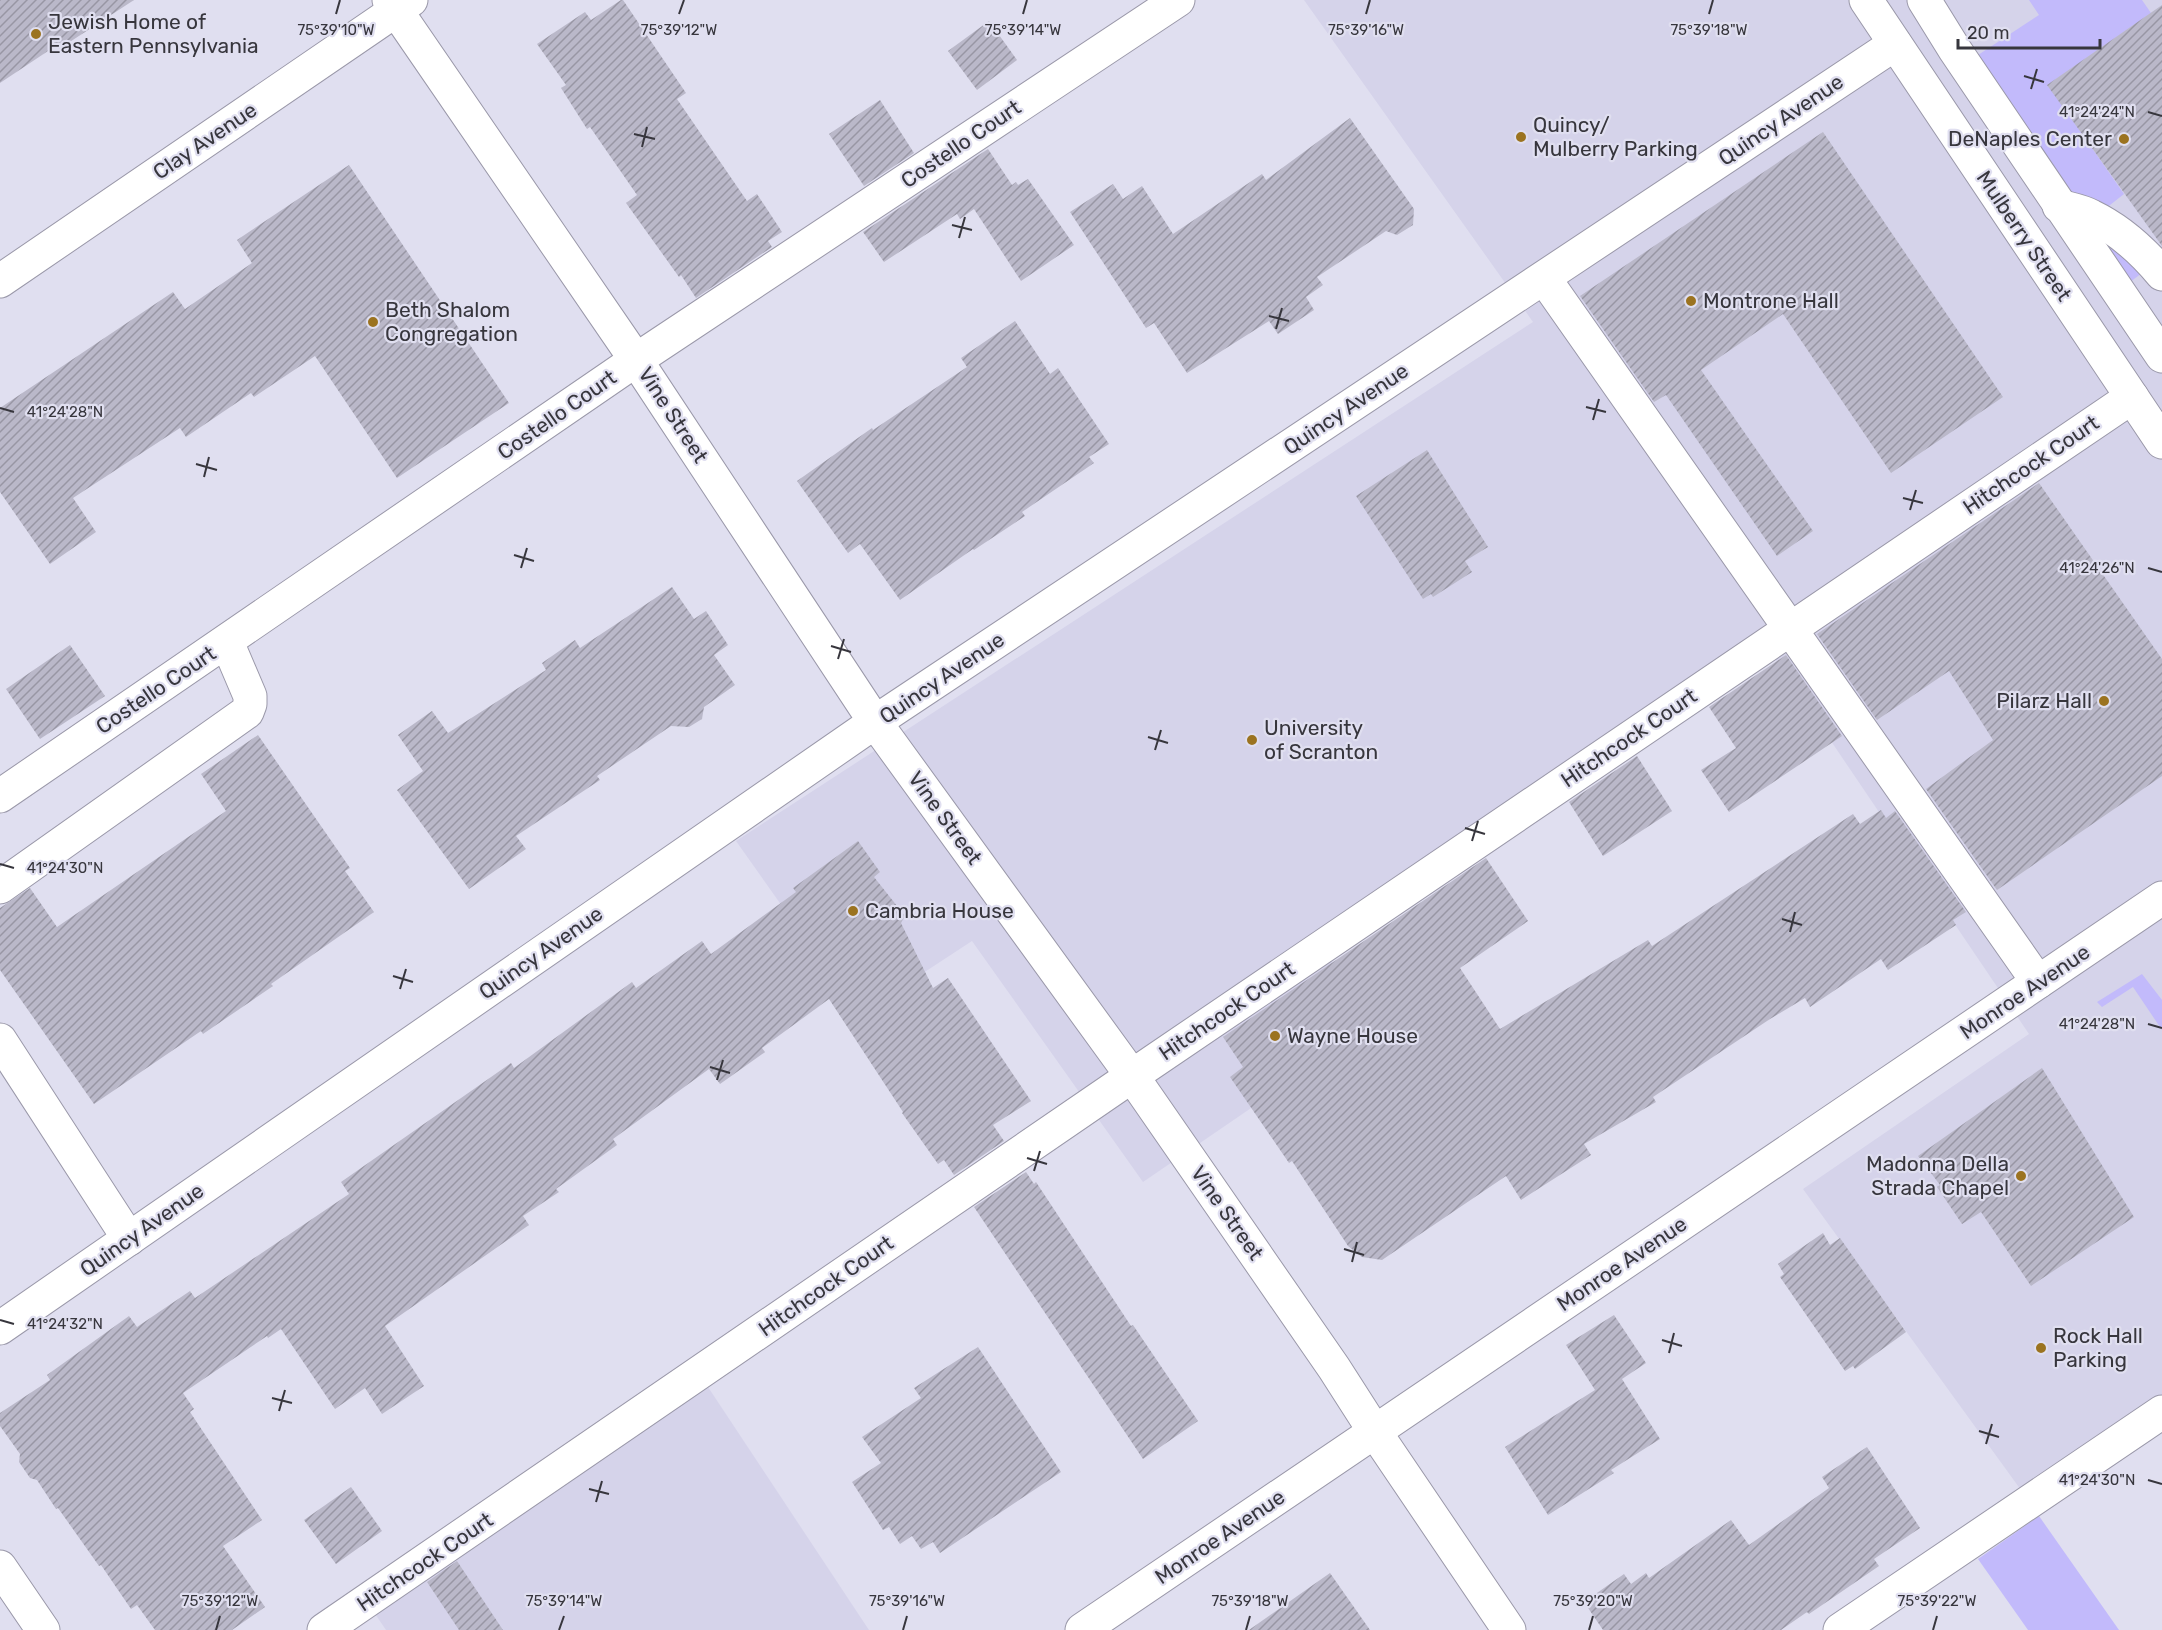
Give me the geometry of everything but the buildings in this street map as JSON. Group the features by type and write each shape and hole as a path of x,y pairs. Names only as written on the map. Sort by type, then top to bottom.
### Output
{"street":[{"name":"Costello Court","path":"0,796 636,360 1178,0"},
{"name":"Mulberry Street","path":"1866,0 2162,442"},
{"path":"1930,2 1955,50 2162,356"},
{"name":"Vine Street","path":"398,3 875,722 1132,1076 1334,1368 1509,1630"},
{"name":"Clay Avenue","path":"0,281 398,3"},
{"name":"Quincy Avenue","path":"0,1329 875,722 1895,44"},
{"path":"2059,206 2091,216 2124,237 2162,274"},
{"path":"1544,278 2038,982"},
{"name":"Hitchcock Court","path":"324,1630 1132,1076 2132,397"},
{"path":"0,887 247,712 250,696 227,642"},
{"name":"Monroe Avenue","path":"1082,1630 2162,898"},
{"path":"0,1040 129,1239"},
{"path":"1840,1630 2162,1412"},
{"path":"0,1567 43,1630"}],"shaded area":[{"name":"University of Scranton","path":"1304,0 2162,0 2162,1421 2034,1508 1803,1189 2029,1034 1762,639 1316,941 1377,1022 1143,1182 972,941 859,1015 736,841 1533,322"},
{"path":"2029,0 2142,0 2151,13 2048,85 2124,194 2105,209 2067,192 1975,57 2039,15"},
{"path":"2091,227 2146,270 2126,285"},
{"path":"2142,974 2162,1000 2162,1030 2133,987 2102,1007 2097,1002"},
{"path":"704,1381 869,1630 386,1630 367,1602"},
{"path":"2039,1516 2119,1630 2028,1630 1978,1559"}],"place":[{"name":"Jewish Home of Eastern Pennsylvania","path":"36,34"},
{"name":"Quincy/ Mulberry Parking","path":"1521,137"},
{"name":"DeNaples Center","path":"2124,139"},
{"name":"Montrone Hall","path":"1691,301"},
{"name":"Beth Shalom Congregation","path":"373,322"},
{"name":"Pilarz Hall","path":"2104,701"},
{"name":"University of Scranton","path":"1252,740"},
{"name":"Cambria House","path":"853,911"},
{"name":"Wayne House","path":"1275,1036"},
{"name":"Madonna Della Strada Chapel","path":"2021,1176"},
{"name":"Rock Hall Parking","path":"2041,1348"}]}
